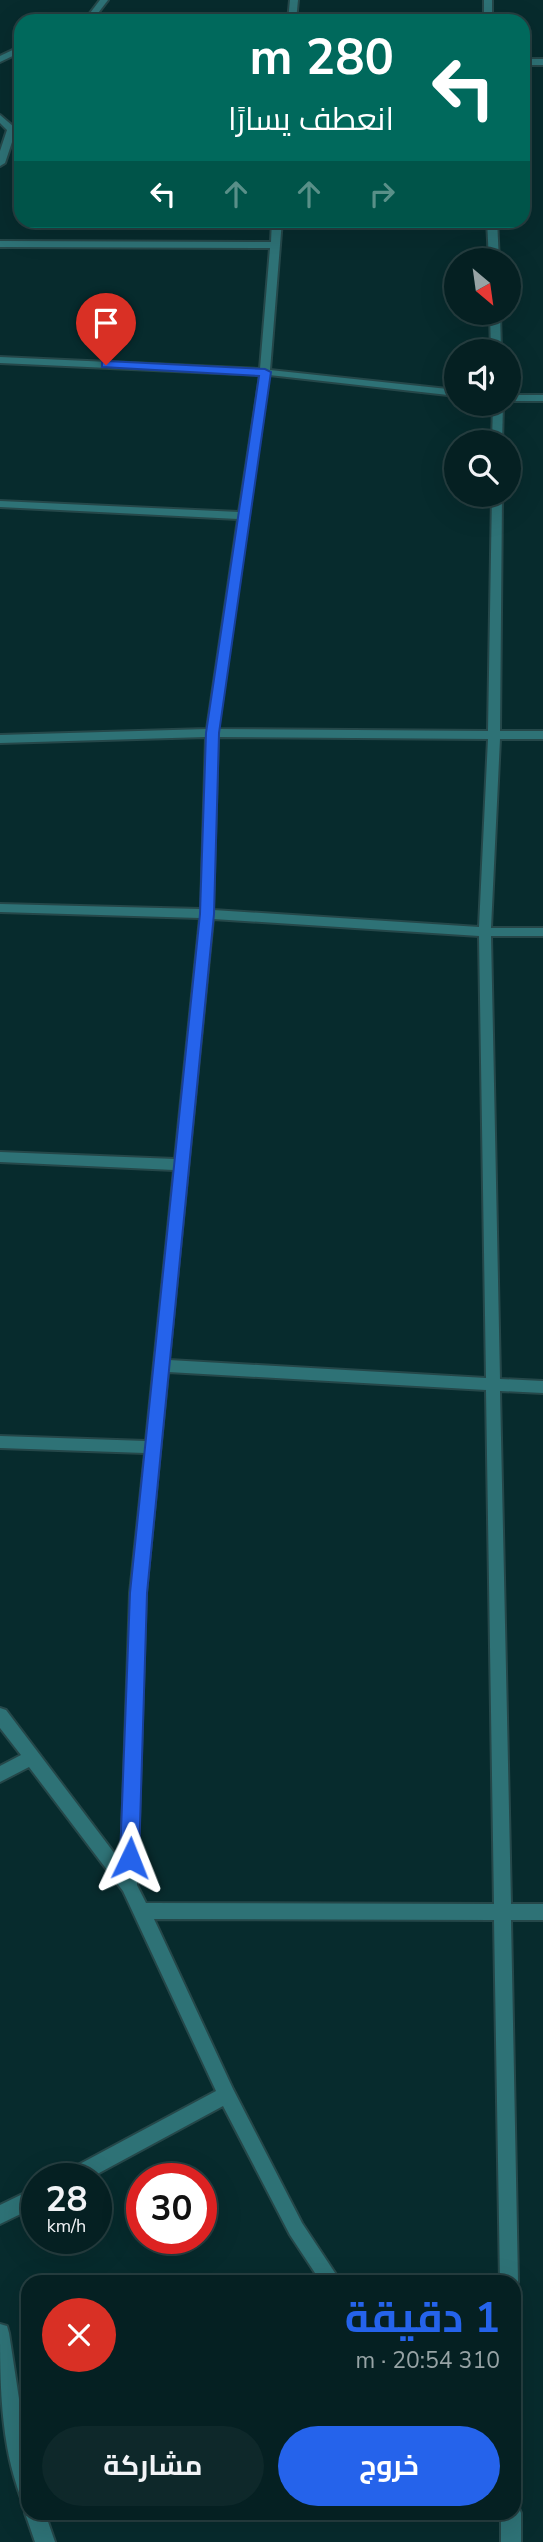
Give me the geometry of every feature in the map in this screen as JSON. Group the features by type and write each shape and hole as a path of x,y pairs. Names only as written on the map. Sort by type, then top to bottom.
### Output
{"street":[{"path":"93,14 104,0"},
{"path":"0,163 14,136"},
{"path":"129,1885 138,1593 207,914 212,733 246,516 265,372 276,228"},
{"path":"492,228 493,248"},
{"path":"0,244 275,245"},
{"path":"0,360 265,372 444,392"},
{"path":"521,398 543,398"},
{"path":"0,505 246,516"},
{"path":"497,507 494,735 485,932 509,2275"},
{"path":"0,739 212,733 543,735"},
{"path":"0,908 207,914 485,932 543,932"},
{"path":"0,1157 182,1165"},
{"path":"162,1366 543,1387"},
{"path":"0,1442 153,1447"},
{"path":"0,1714 129,1885 228,2095 296,2229 327,2275"},
{"path":"0,1774 32,1757"},
{"path":"141,1911 543,1912"},
{"path":"99,2163 228,2095"},
{"path":"0,2215 21,2204"},
{"path":"0,2333 5,2412 21,2468"},
{"path":"37,2520 45,2542"},
{"path":"511,2520 512,2542"}],"route":[{"path":"106,365 265,372 246,516 212,733 207,832 207,914 138,1593 130,1858"}]}
